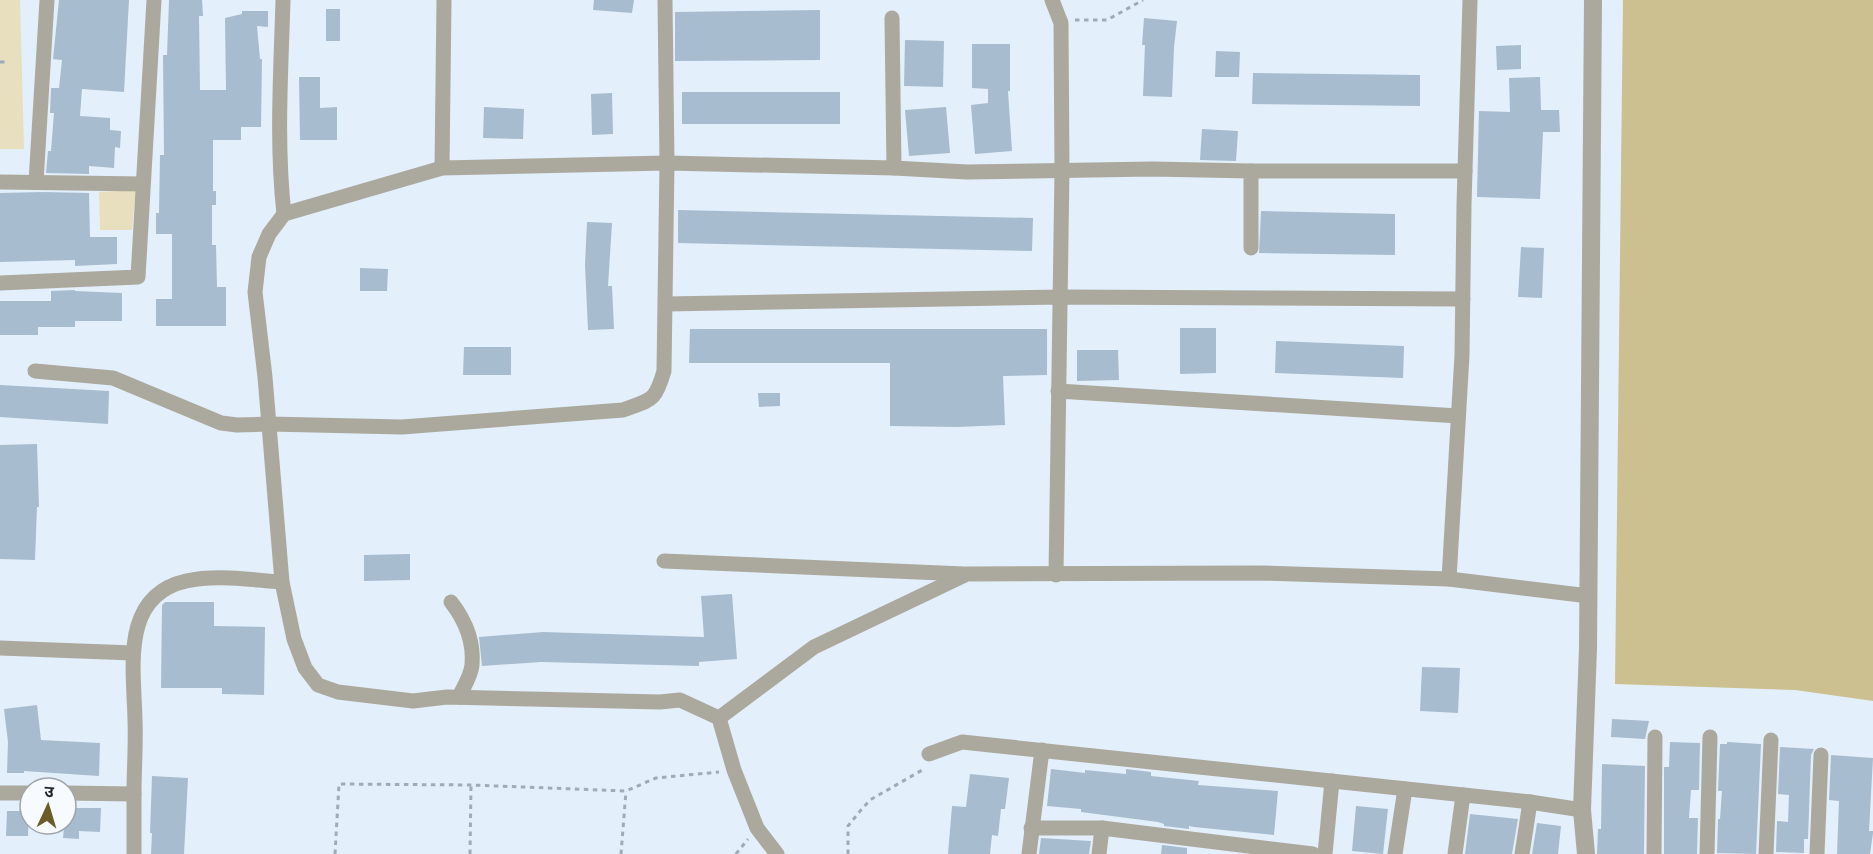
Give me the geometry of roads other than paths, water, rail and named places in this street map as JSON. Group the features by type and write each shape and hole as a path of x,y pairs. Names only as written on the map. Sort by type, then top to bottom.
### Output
{"street":[{"path":"36,182 47,0"},
{"path":"0,283 138,277 154,0"},
{"path":"284,0 280,181 284,214"},
{"path":"442,168 444,0"},
{"path":"35,371 113,378 221,423 237,425 402,427 623,410 649,400 658,391 664,371 668,164 665,0"},
{"path":"1052,0 1061,23 1062,170 1056,575"},
{"path":"1449,579 1462,355 1470,0"},
{"path":"1586,854 1582,810 1589,596 1593,0"},
{"path":"892,18 894,168"},
{"path":"777,854 757,828 734,770 719,718 680,700 660,702 447,696 413,701 338,692 318,685 305,668 294,639 282,582 255,292 260,257 269,234 284,214 442,168 668,164 894,168 967,172 1062,170 1465,171"},
{"path":"1251,171 1251,248"},
{"path":"0,182 142,184"},
{"path":"666,304 1060,297 1463,299"},
{"path":"1058,391 1458,416"},
{"path":"664,561 967,574 1262,573 1449,579 1589,596"},
{"path":"719,718 814,647 967,574"},
{"path":"134,854 133,653 137,629 148,603 164,590 185,581 217,577 282,582"},
{"path":"451,602 470,635 472,667 459,697"},
{"path":"0,648 133,653"},
{"path":"1654,854 1655,737"},
{"path":"1707,854 1710,737"},
{"path":"1766,854 1771,740"},
{"path":"929,754 963,742 1530,802 1582,810"},
{"path":"1029,854 1042,750"},
{"path":"1817,854 1821,755"},
{"path":"1325,854 1332,781"},
{"path":"1395,854 1405,789"},
{"path":"0,793 18,793"},
{"path":"78,793 134,794"},
{"path":"1455,854 1463,795"},
{"path":"1522,854 1530,802"},
{"path":"1031,828 1102,828 1313,854"},
{"path":"1099,854 1102,828"}]}
